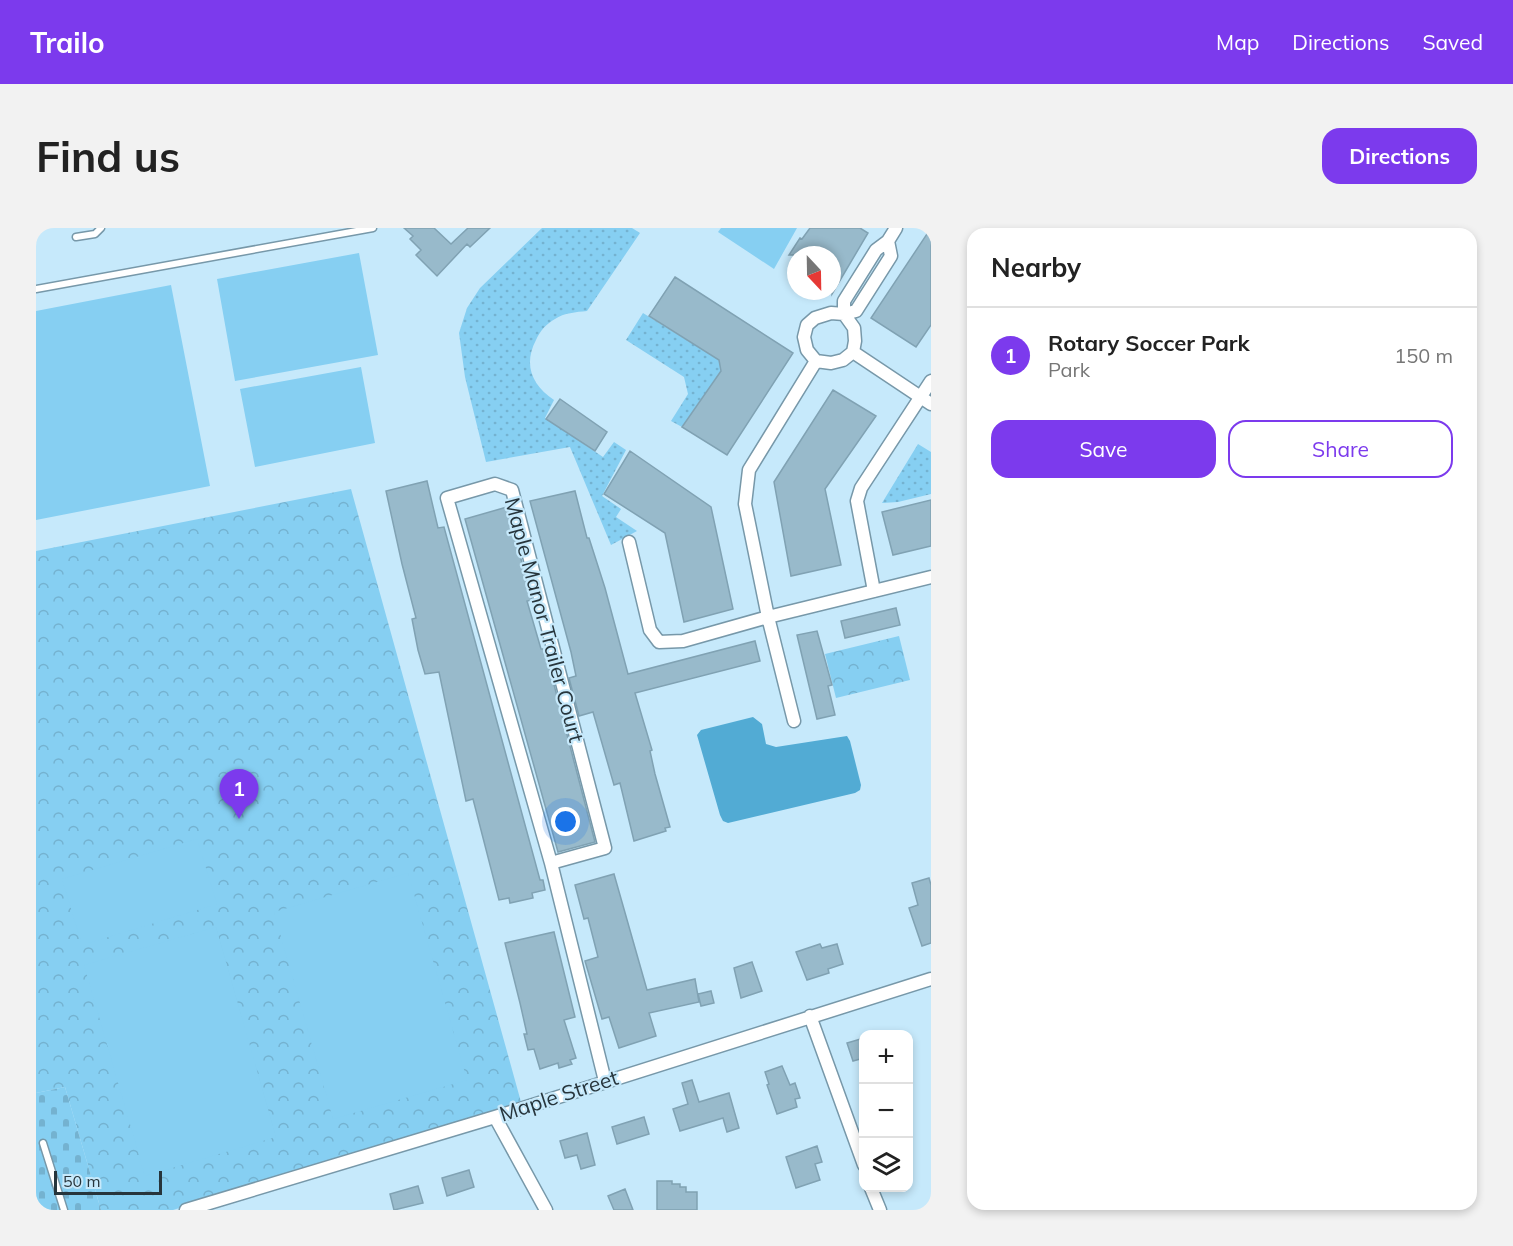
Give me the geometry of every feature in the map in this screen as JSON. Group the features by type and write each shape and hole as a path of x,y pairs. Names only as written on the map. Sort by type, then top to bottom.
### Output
{"street":[{"path":"845,313 831,313 815,318 807,325 804,337 807,350 816,360 831,363 843,360 853,352 854,328 845,313 844,301 876,250 888,241 896,228"},
{"path":"853,352 926,401"},
{"path":"794,721 768,617 745,504 749,470 816,360"},
{"path":"874,591 857,501 861,488 926,401 931,381"},
{"name":"Maple Manor Trailer Court","path":"551,863 606,848 512,490 495,484 447,498 551,863 605,1081"},
{"path":"629,542 650,630 659,642 683,641 768,617 931,577"},
{"name":"Maple Street","path":"186,1210 495,1117 931,979"},
{"path":"810,1016 859,1151"},
{"path":"495,1117 546,1210"},
{"path":"873,1192 879,1210"}],"lane":[{"path":"76,237 95,234 101,228"},
{"path":"36,289 373,228"},
{"path":"44,1143 64,1210"}],"green space":[{"path":"542,228 632,228 640,233 587,311 566,314 549,323 538,337 530,358 535,381 554,400 545,418 603,457 614,442 626,450 602,496 621,509 616,517 637,531 611,545 570,447 486,462 465,377 459,333 467,308 480,288"},
{"path":"721,228 797,228 774,269 718,232"},
{"path":"359,253 378,355 235,381 217,279"},
{"path":"171,285 210,486 36,520 36,311"},
{"path":"643,313 719,360 721,371 682,427 671,421 688,394 684,377 626,340"},
{"path":"361,367 375,443 255,467 240,389"},
{"path":"918,444 931,452 931,494 898,502 882,503"},
{"path":"351,489 521,1102 173,1210 101,1210 65,1087 36,1093 36,551"},
{"path":"899,636 910,680 836,698 825,654"},
{"path":"197,839 217,904 82,945 62,879"},
{"path":"408,873 467,1080 333,1119 274,912"},
{"path":"216,927 276,1137 145,1176 84,965"},
{"path":"65,1087 101,1210 36,1210 36,1093"}],"shaded area":[{"path":"753,717 762,724 766,744 776,747 847,736 861,785 860,790 728,823 723,821 697,735 701,730"}],"building":[{"path":"404,228 434,228 451,244 468,228 490,228 470,247 467,244 437,276 416,255 421,250 410,239 413,236"},
{"path":"810,228 860,228 868,233 841,279 841,246 795,246 800,238 802,239"},
{"path":"931,228 931,325 916,347 871,318"},
{"path":"675,277 793,353 727,455 682,427 721,371 719,360 649,316"},
{"path":"833,390 876,416 825,489 841,565 791,576 774,482"},
{"path":"560,399 607,432 595,451 546,419"},
{"path":"630,451 711,507 733,609 684,622 665,533 604,494"},
{"path":"427,481 438,528 444,527 540,880 543,880 545,890 532,893 533,898 510,903 509,898 499,900 473,799 466,801 439,672 425,674 418,650 412,619 416,618 386,491"},
{"path":"575,491 587,538 589,538 605,588 628,674 755,641 760,661 635,693 652,750 650,751 655,774 670,827 665,828 666,831 634,841 620,783 614,785 593,712 579,716 569,678 576,676 571,652 530,501"},
{"path":"931,500 931,546 893,555 882,512"},
{"path":"507,507 532,600 527,601 552,677 595,842 558,852 465,519"},
{"path":"896,608 900,625 845,638 841,621"},
{"path":"817,631 832,685 828,686 835,715 817,719 797,635"},
{"path":"614,874 647,990 695,979 699,1002 649,1013 656,1036 619,1048 609,1017 602,1019 585,961 598,957 588,918 584,919 575,885"},
{"path":"929,878 931,943 922,946 909,908 918,905 912,883"},
{"path":"554,932 575,1017 564,1020 576,1058 570,1060 572,1064 559,1068 558,1063 540,1069 534,1049 528,1050 524,1034 527,1034 505,943"},
{"path":"820,944 822,948 837,944 843,964 828,969 829,973 807,980 796,952"},
{"path":"752,962 762,991 741,998 734,968"},
{"path":"711,991 714,1003 701,1006 698,994"},
{"path":"859,1039 859,1059 853,1061 847,1043"},
{"path":"782,1066 790,1085 795,1083 800,1098 795,1099 797,1107 777,1114 765,1072"},
{"path":"692,1080 699,1102 729,1093 739,1128 727,1132 723,1118 680,1131 673,1109 688,1104 682,1083"},
{"path":"644,1117 649,1134 617,1144 612,1127"},
{"path":"587,1133 595,1165 581,1169 577,1155 565,1158 560,1141"},
{"path":"817,1146 822,1162 815,1164 820,1180 796,1188 786,1157"},
{"path":"469,1170 474,1187 447,1196 442,1178"},
{"path":"657,1181 672,1181 672,1184 686,1187 686,1192 697,1192 697,1210 657,1210"},
{"path":"418,1186 423,1203 394,1210 390,1194"},
{"path":"625,1189 633,1210 614,1210 608,1196"}],"place":[{"name":"Rotary Soccer Park","path":"239,819"}]}
